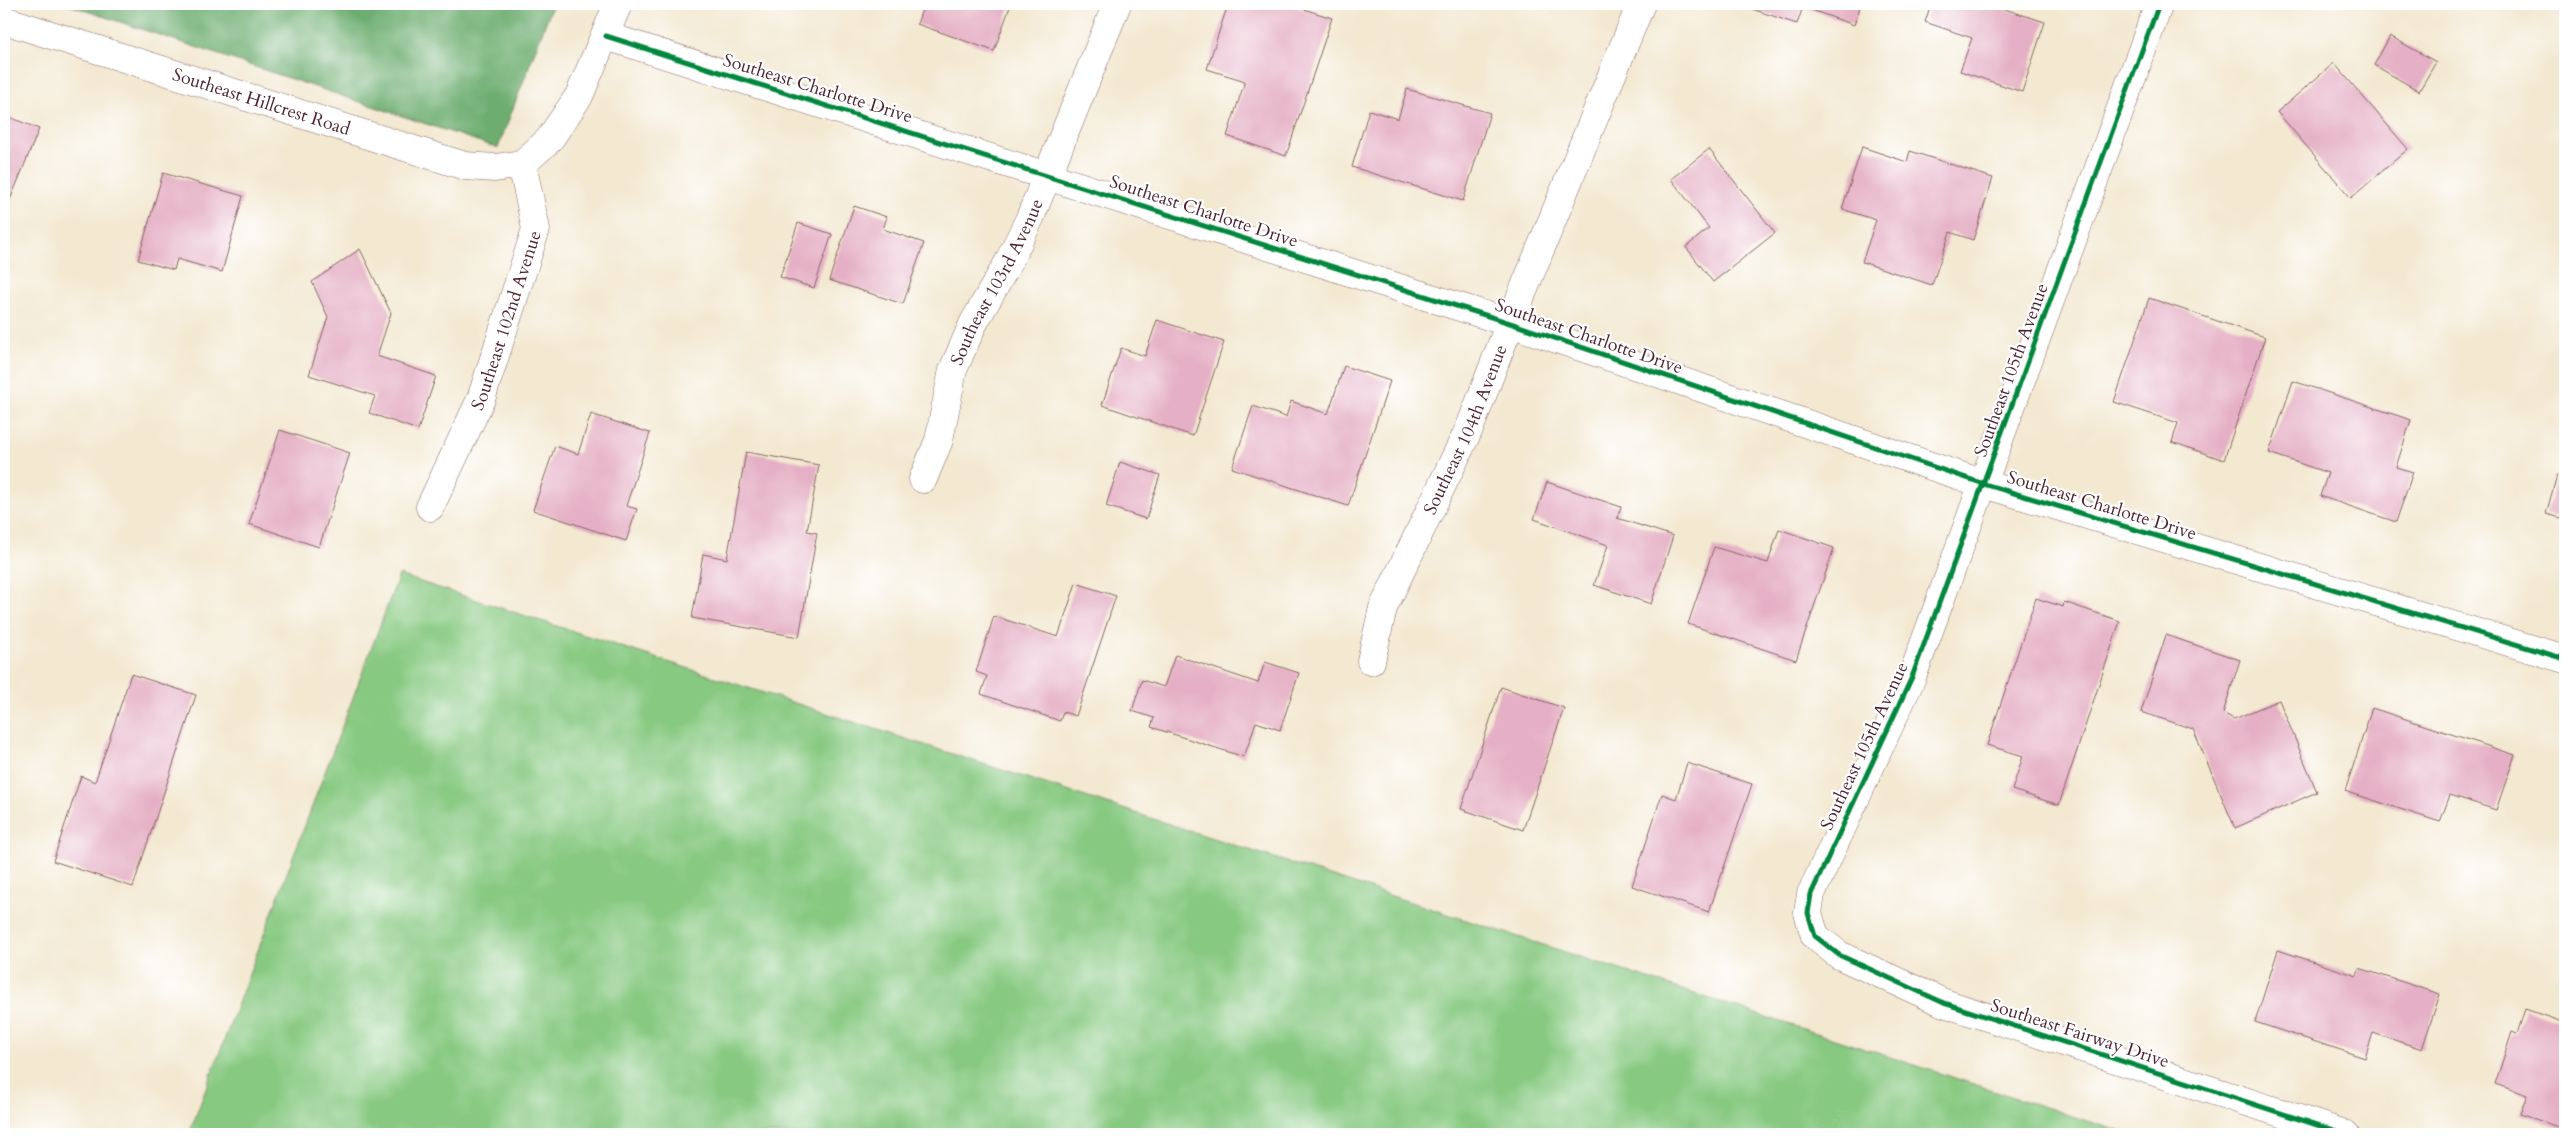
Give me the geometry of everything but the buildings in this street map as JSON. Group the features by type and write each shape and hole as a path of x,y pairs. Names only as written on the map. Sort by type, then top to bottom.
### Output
{"street":[{"path":"522,164 549,140 579,96 618,4"},
{"name":"Southeast 103rd Avenue","path":"923,479 939,440 953,370 973,324 1008,263 1049,175 1117,4"},
{"name":"Southeast 104th Avenue","path":"1371,661 1383,608 1470,428 1510,323 1641,4"},
{"name":"Southeast 105th Avenue","path":"1816,936 1808,913 1811,894 1912,677 2159,4"},
{"name":"Southeast Hillcrest Road","path":"4,20 465,166 495,168 522,164"},
{"name":"Southeast Charlotte Drive","path":"606,36 1049,175 1510,323 1984,484 2565,659"},
{"name":"Southeast 102nd Avenue","path":"430,507 481,400 536,229 522,164"},
{"name":"Southeast Fairway Drive","path":"1816,936 1839,955 1944,1004 2345,1134"}],"green space":[{"path":"66,4 553,4 498,148"},
{"path":"399,575 2128,1134 189,1134"}],"cycle path":[{"path":"2159,4 1912,677 1811,894 1808,913 1815,936 1839,955 1944,1003 2345,1134"},
{"path":"606,36 1510,323 1984,484 2565,659"}]}
